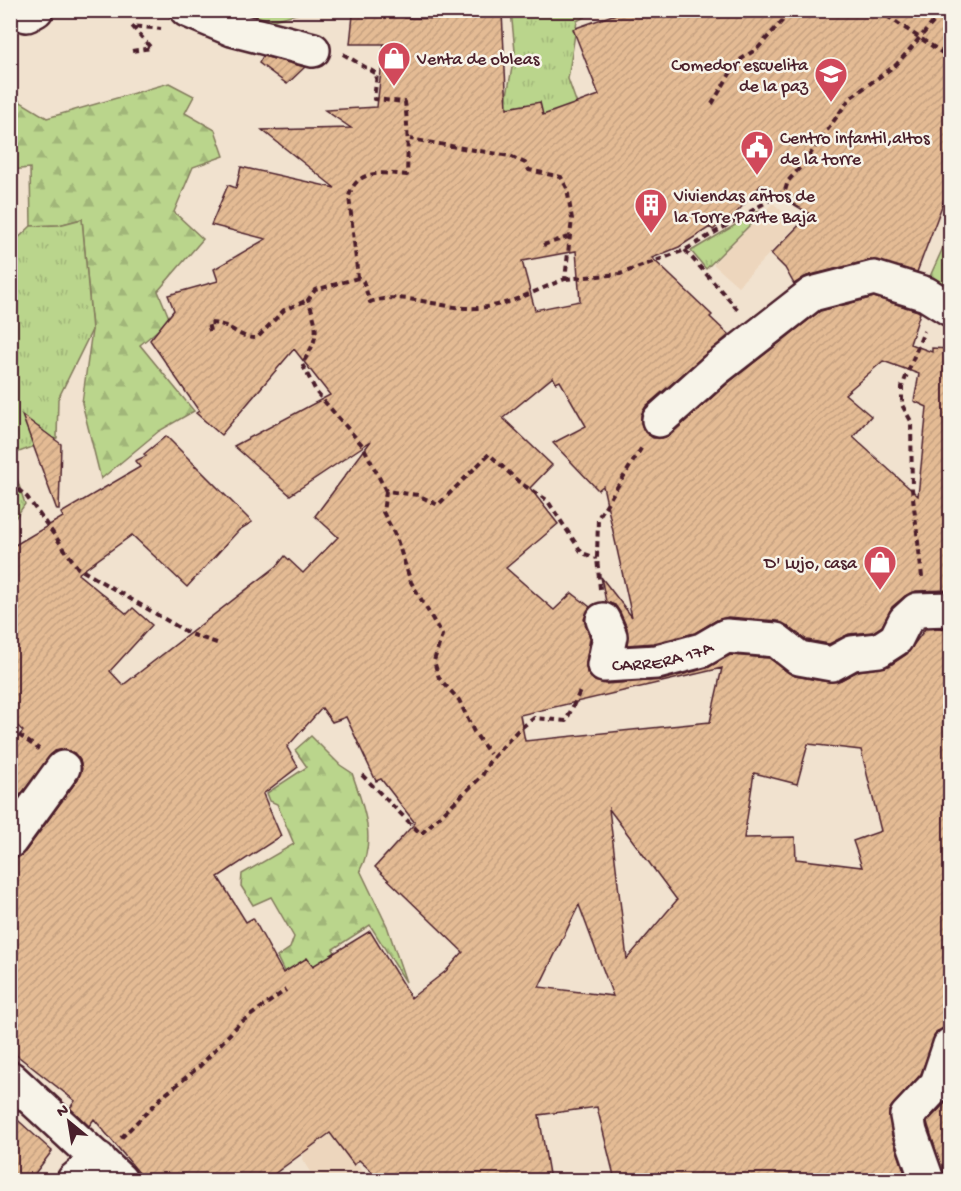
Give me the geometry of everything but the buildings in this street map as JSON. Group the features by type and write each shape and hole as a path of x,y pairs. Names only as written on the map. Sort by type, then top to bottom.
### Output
{"street":[{"path":"10,11 27,15 36,10"},
{"path":"187,10 232,29 313,50"},
{"path":"659,420 759,334 812,294 874,278 926,294 947,307"},
{"name":"CARRERA 17A","path":"603,620 610,636 604,665 657,662 702,650 726,636 776,640 799,658 832,664 852,653 879,650 896,639 905,621 936,609"},
{"path":"10,841 63,768"},
{"path":"927,1180 910,1132 907,1116 938,1084 951,1045"},
{"path":"10,1078 109,1170"},
{"path":"74,1180 109,1170"},
{"path":"945,1180 951,1177"}],"path":[{"path":"712,104 737,62 758,48 792,10"},
{"path":"878,10 951,58"},
{"path":"210,331 208,323 221,323 248,339 257,338 284,310 308,300 315,290 358,278 363,281 370,302 412,298 461,308 496,306 565,279 620,274 685,250 785,191 788,181 804,163 850,98 896,65 944,10"},
{"path":"313,50 338,50 377,74 374,99 405,102 410,139 407,175 375,172 365,175 351,191 352,236 358,278"},
{"path":"410,139 510,156 525,163 529,170 561,177 567,188 571,211 565,279"},
{"path":"543,245 568,237"},
{"path":"685,250 759,334"},
{"path":"308,300 317,323 314,345 302,364 317,393 363,446 386,491 383,512 396,537 411,582 442,635 434,661 439,678 459,700 474,732 490,754"},
{"path":"936,609 922,580 910,460 911,421 902,405 902,387 934,305 947,307"},
{"path":"386,491 418,495 438,505 489,454 520,483 547,500 582,553 597,558 598,518 659,420"},
{"path":"10,482 32,503 78,568 190,634 220,644"},
{"path":"362,775 421,834 482,776 489,762 517,731 534,718 566,721 580,694 584,673 615,666"},
{"path":"109,1170 161,1098 200,1066 240,1023 286,990"}],"shaded area":[{"path":"773,203 797,225 738,286 713,264"},
{"path":"331,1134 370,1180 315,1180 302,1159 304,1152"}],"green space":[{"path":"247,11 307,11 255,25"},
{"path":"511,11 595,11 577,21 568,79 594,152 502,123 515,51"},
{"path":"169,83 194,96 185,113 215,130 224,156 193,167 174,212 203,239 158,291 170,320 140,345 194,411 159,431 101,479 82,403 92,330 82,219 59,225 31,226 30,168 11,170 11,96 47,118"},
{"path":"759,211 758,217 706,269 691,251"},
{"path":"82,219 92,330 58,399 57,438 11,455 11,245 31,226 59,225"},
{"path":"946,241 950,245 950,300 927,283"},
{"path":"10,457 25,504 11,524 10,524"},
{"path":"311,736 340,765 352,773 364,810 368,834 365,858 360,870 387,926 406,982 370,925 333,949 355,985 291,986 277,957 290,948 294,937 271,897 253,905 241,886 242,874 294,844 277,804 270,801 267,793 307,767 295,750"}],"place":[{"name":"Venta de obleas","path":"394,87"},
{"name":"Comedor escuelita de la paz","path":"831,103"},
{"name":"Centro infantil,altos de la torre","path":"757,176"},
{"name":"Viviendas añtos de la Torre Parte Baja","path":"651,234"},
{"name":"D' Lujo, casa","path":"880,591"}]}
